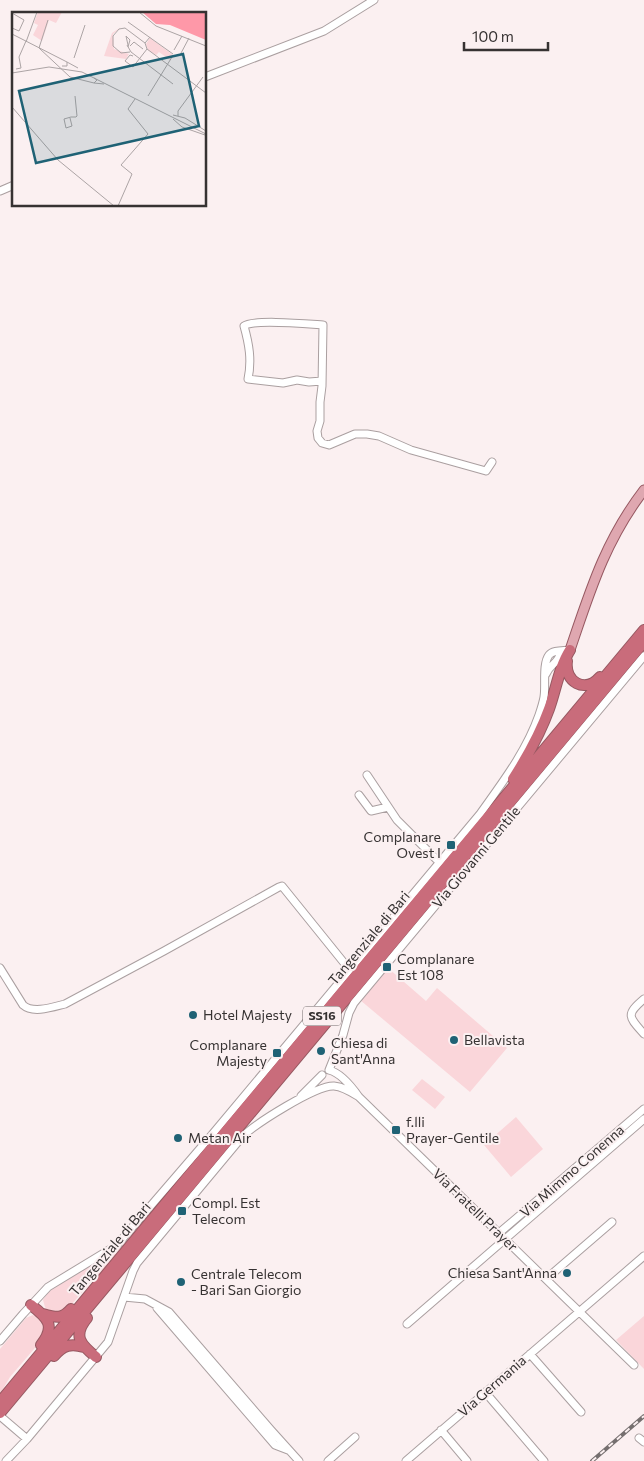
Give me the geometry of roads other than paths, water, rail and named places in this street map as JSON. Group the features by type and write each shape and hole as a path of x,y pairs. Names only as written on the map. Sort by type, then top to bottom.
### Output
{"highway":[{"name":"Tangenziale di Bari","path":"116,1269 644,630"},
{"name":"Tangenziale di Bari","path":"0,1415 4,1401 644,642"},
{"path":"566,651 568,673 574,681 584,685 594,682 620,654 629,649"},
{"name":"SS16","path":"496,808 498,800 513,780 538,734 548,710 566,651"},
{"path":"31,1305 44,1314 53,1317 65,1315 98,1276 116,1269 114,1286 79,1329 79,1336 84,1347"},
{"path":"4,1401 14,1377 48,1335 50,1328 44,1314"},
{"path":"4,1401 27,1389 64,1347 75,1344 84,1347 96,1357"}],"main road":[{"path":"566,651 607,549 622,521 644,490"}],"street":[{"path":"206,77 324,31 374,0"},
{"path":"0,191 12,186"},
{"path":"322,381 308,382 297,380 283,383 248,379 251,356 244,326 246,324 266,322 323,325 322,381 320,421 317,431 318,438 322,443 329,445 354,434 367,434 379,436 411,450 486,471 492,462"},
{"path":"0,1342 48,1287 117,1246 480,814 512,769 538,717 544,697 547,657 554,652 566,651"},
{"name":"Via Giovanni Gentile","path":"329,1070 344,1035 349,1013 354,1003 644,656"},
{"path":"367,775 397,820 439,862"},
{"path":"359,795 371,811 388,807"},
{"path":"0,968 23,1005 27,1008 41,1009 65,1004 282,886 349,969"},
{"path":"644,999 634,1008 631,1015 644,1034"},
{"path":"6,1461 27,1439 108,1342 137,1263 242,1137 255,1125 296,1101 337,1082 337,1074 329,1070 325,1072 296,1101"},
{"name":"Via Fratelli Prayer","path":"337,1074 634,1365"},
{"path":"322,1075 323,1083 346,1088 359,1097"},
{"name":"Via Mimmo Conenna","path":"407,1324 591,1165 596,1155 644,1108"},
{"name":"Via Mimmo Conenna","path":"499,1232 586,1158 596,1155 644,1119"},
{"path":"586,1158 591,1165"},
{"path":"546,1279 612,1222"},
{"name":"Via Germania","path":"406,1461 644,1256"},
{"path":"124,1297 145,1299 169,1312 299,1461"},
{"path":"530,1354 581,1412"},
{"path":"485,1392 544,1461"},
{"path":"0,1415 27,1439"},
{"path":"441,1430 467,1461"},
{"path":"328,1461 355,1438"}],"railway":[{"path":"592,1461 644,1416"}],"place":[{"name":"Complanare Ovest I","path":"451,845"},
{"name":"Complanare Est 108","path":"387,967"},
{"name":"Hotel Majesty","path":"193,1015"},
{"name":"Bellavista","path":"454,1040"},
{"name":"Chiesa di Sant'Anna","path":"321,1051"},
{"name":"Complanare Majesty","path":"277,1053"},
{"name":"f.lli Prayer-Gentile","path":"396,1130"},
{"name":"Metan Air","path":"178,1138"},
{"name":"Compl. Est Telecom","path":"182,1211"},
{"name":"Chiesa Sant'Anna","path":"567,1273"},
{"name":"Centrale Telecom - Bari San Giorgio","path":"181,1282"}]}
